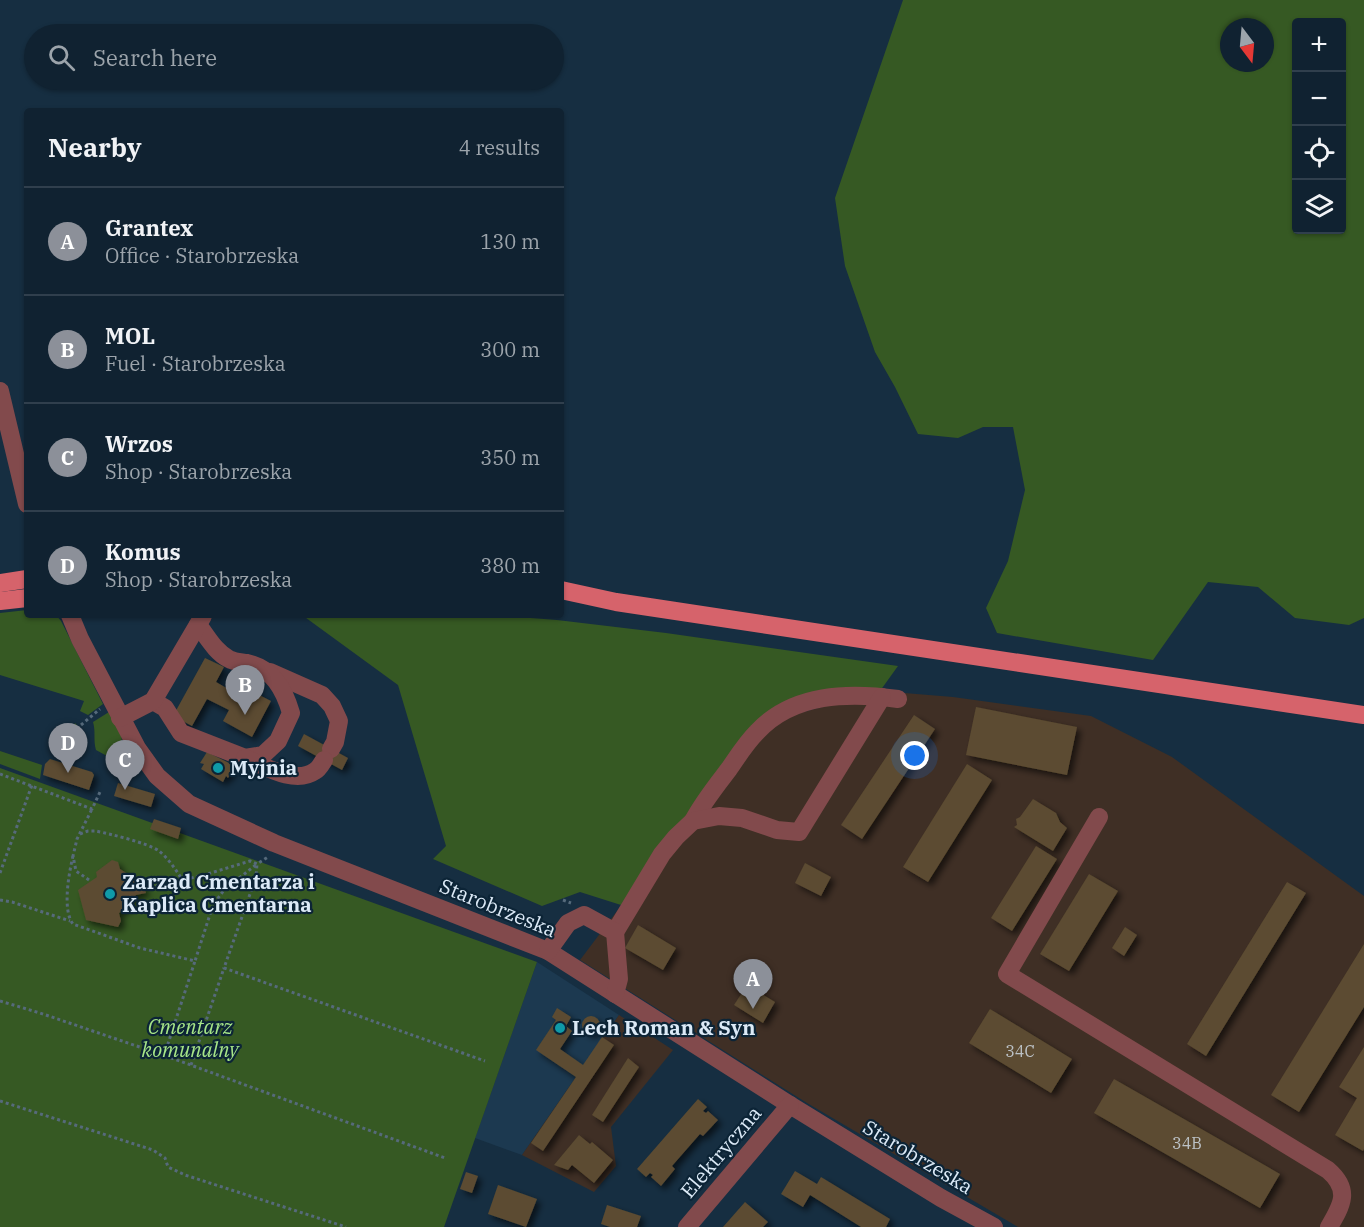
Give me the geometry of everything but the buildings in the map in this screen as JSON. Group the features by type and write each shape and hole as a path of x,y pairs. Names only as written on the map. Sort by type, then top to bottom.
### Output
{"main road":[{"path":"0,583 24,579"},
{"path":"564,591 616,602 1364,715"},
{"path":"0,601 24,598"},
{"path":"564,598 616,602"}],"street":[{"path":"0,391 24,491"},
{"name":"Starobrzeska","path":"71,618 111,701 137,748 157,776 189,804 274,843 548,951 790,1106 941,1198 994,1227"},
{"path":"120,718 153,701 201,620 218,650 230,660 249,663 322,695 332,706 339,721 335,742 316,771 297,777 181,733 165,708 153,701"},
{"path":"245,758 263,754 279,741 291,712 279,683 264,669"},
{"path":"615,994 619,979 615,932 662,854 693,821 700,807 756,732 772,718 795,706 823,698 850,694 890,698 799,832 777,830 741,818 719,816 693,821"},
{"path":"1099,817 1006,974 1328,1170 1335,1176 1343,1194 1341,1207 1329,1227"},
{"path":"548,951 568,923 584,915 615,932"},
{"name":"Elektryczna","path":"687,1227 790,1106"}],"path":[{"path":"81,725 111,701"},
{"path":"0,774 92,809"},
{"path":"0,873 32,785"},
{"path":"70,921 67,900 73,856 80,834 101,790"},
{"path":"80,834 88,831 104,833 159,851 183,880"},
{"path":"164,1056 213,905 224,890 270,855 274,843"},
{"path":"73,856 76,871 89,880"},
{"path":"144,889 250,861 257,864"},
{"path":"191,1065 256,877 257,864"},
{"path":"0,900 70,921 140,948 195,961"},
{"path":"224,968 485,1061"},
{"path":"0,1001 40,1012 191,1065 445,1158"},
{"path":"0,1101 153,1150 165,1158 168,1167 185,1175 346,1227"}],"shaded area":[{"path":"880,691 953,697 1091,716 1172,757 1364,896 1364,1227 1018,1227 807,1103 580,960 700,801 753,726"},
{"path":"537,962 619,1015 522,1155 475,1138"},
{"path":"619,1015 673,1050 611,1127 616,1166 594,1192 522,1155"}],"green space":[{"path":"903,0 1364,0 1364,618 1349,625 1295,618 1258,587 1208,582 1153,660 997,633 986,608 1008,561 1025,490 1013,427 983,427 958,438 918,434 875,352 845,266 835,198"},
{"path":"24,610 24,618 58,618 103,704 88,715 80,711 84,701 0,675 0,613"},
{"path":"306,618 557,620 898,666 880,691 779,709 621,905 580,892 542,906 433,859 446,846 398,685"},
{"path":"109,712 121,732 122,742 117,752 107,756 96,750 93,722"},
{"path":"75,723 79,728 80,738 75,744 67,744"},
{"path":"0,751 42,765 40,779 0,764"},
{"name":"Cmentarz komunalny","path":"0,768 537,962 444,1227 0,1227"}],"place":[{"name":"MOL","path":"245,715"},
{"name":"Myjnia","path":"218,768"},
{"name":"Komus","path":"68,773"},
{"name":"Wrzos","path":"125,790"},
{"name":"Zarząd Cmentarza i Kaplica Cmentarna","path":"110,894"},
{"name":"Grantex","path":"753,1009"},
{"name":"Lech Roman & Syn","path":"560,1028"}]}
